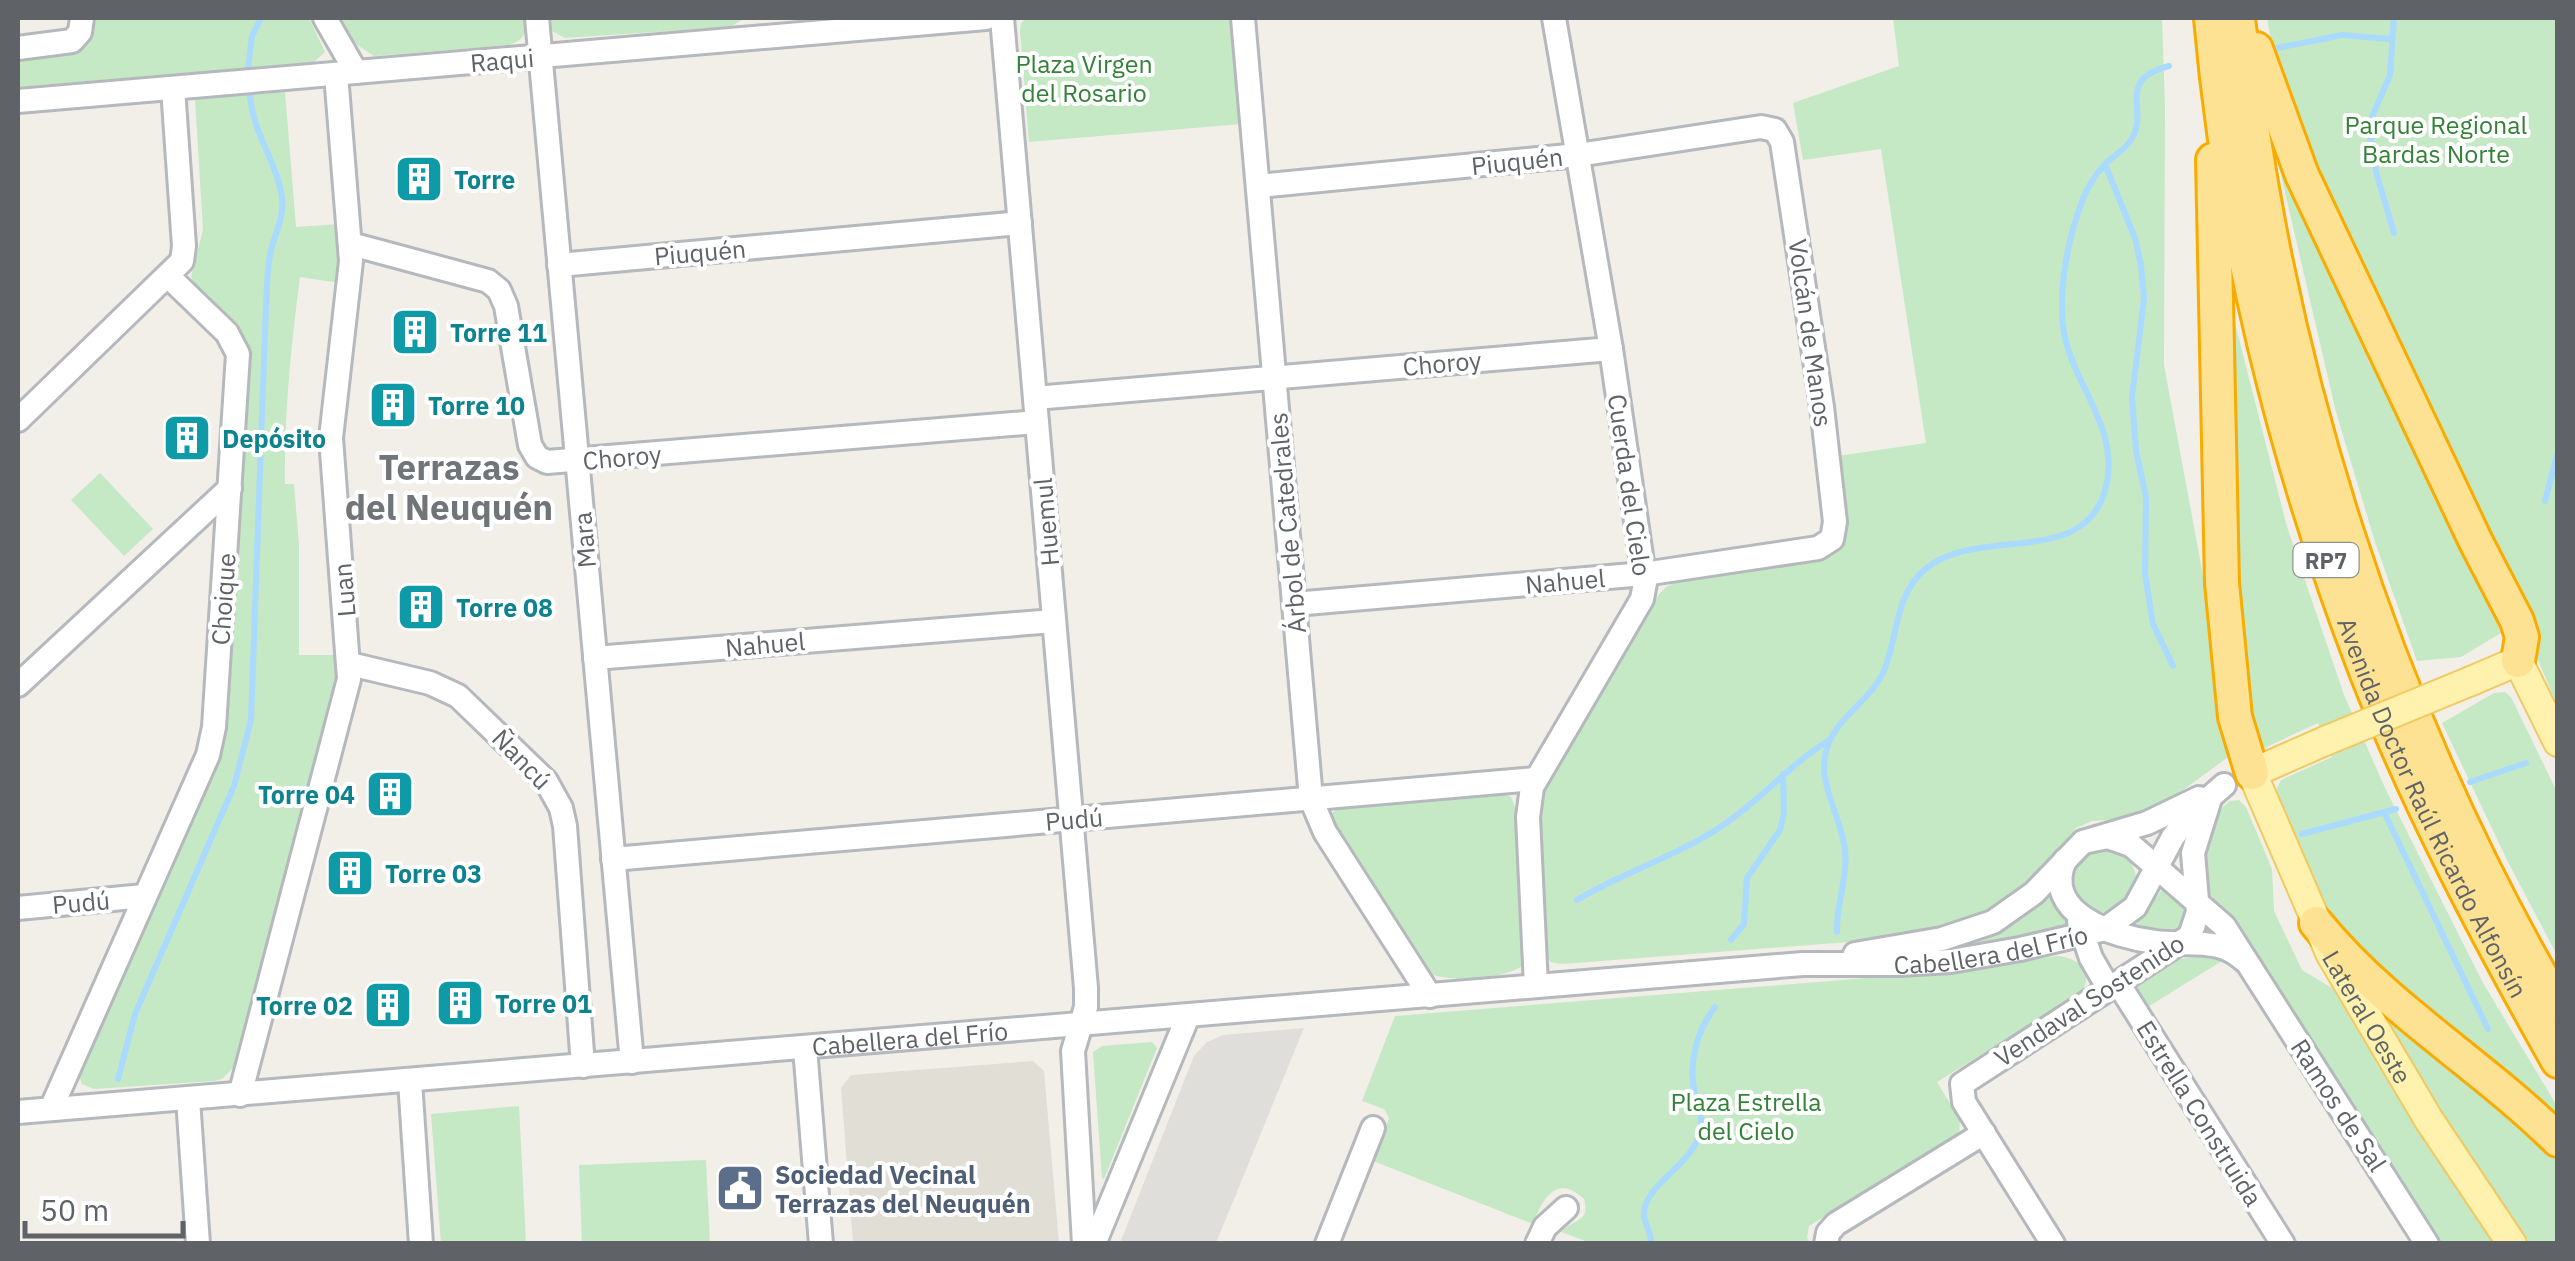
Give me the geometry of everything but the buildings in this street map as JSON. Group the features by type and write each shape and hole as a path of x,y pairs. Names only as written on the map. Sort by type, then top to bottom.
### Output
{"highway":[{"path":"2226,18 2517,621 2522,637 2518,661"},
{"path":"2226,18 2222,583 2234,718 2229,784"},
{"name":"Avenida Doctor Raúl Ricardo Alfonsín","path":"2226,18 2309,403 2356,562 2448,795 2509,920 2558,1006"},
{"name":"Avenida Doctor Raúl Ricardo Alfonsín","path":"2226,18 2230,165 2281,404 2328,564 2365,668 2433,825 2482,925 2558,1061"},
{"path":"2316,923 2374,986 2492,1080 2558,1140"}],"main road":[{"name":"Cabellera del Frío","path":"2229,784 2518,661"},
{"path":"2518,661 2555,732"},
{"name":"Lateral Oeste","path":"2229,784 2316,923 2430,1120 2512,1244"}],"street":[{"name":"Luan","path":"240,1095 347,696 350,664 332,438 351,280 346,73 325,18"},
{"name":"Mara","path":"537,18 632,1062"},
{"name":"Raqui","path":"18,101 540,56 757,28 986,18"},
{"name":"Huemul","path":"1002,18 1087,998 1072,1051 1084,1244"},
{"name":"Árbol de Catedrales","path":"1244,18 1311,799 1325,832 1430,996"},
{"name":"Cuerda del Cielo","path":"1536,986 1529,798 1536,779 1642,599 1644,574 1611,349 1554,18"},
{"path":"18,48 59,45 79,27"},
{"path":"18,420 169,277 184,254 173,88"},
{"name":"Piuquén","path":"1258,186 1578,155 1761,128 1775,130"},
{"name":"Volcán de Manos","path":"1775,130 1782,142 1822,407 1835,522 1832,540"},
{"name":"Piuquén","path":"559,264 1020,223"},
{"name":"Choroy","path":"350,244 494,284 506,306 532,452 547,462 1037,422"},
{"name":"Choique","path":"51,1109 212,740 238,354 228,333 169,277"},
{"name":"Choroy","path":"1035,398 1611,349"},
{"path":"18,685 230,488"},
{"name":"Nahuel","path":"1294,604 1644,574 1818,548 1832,540"},
{"name":"Nahuel","path":"595,658 1054,621"},
{"name":"Ñancú","path":"350,664 430,683 458,696 554,792 565,826 583,1066"},
{"name":"Pudú","path":"613,858 1536,779"},
{"name":"Cabellera del Frío","path":"1803,964 1942,939 1981,928 2025,901 2075,849 2147,824 2229,784"},
{"name":"Cabellera del Frío","path":"18,1112 1803,964 1950,961 2089,926 2136,907 2178,829 2229,784"},
{"path":"2197,900 2193,853 2199,825 2229,784"},
{"name":"Ramos de Sal","path":"2075,849 2108,837 2124,840 2224,926 2427,1244"},
{"name":"Estrella Construida","path":"2075,849 2061,868 2061,887 2066,900 2089,926 2091,958 2114,986 2283,1244"},
{"name":"Pudú","path":"18,908 144,896"},
{"name":"Vendaval Sostenido","path":"1984,1134 1964,1102 1961,1088 1969,1077 2180,944 2196,925 2197,900"},
{"path":"2089,926 2150,942 2224,947 2251,967"},
{"path":"1094,1244 1188,1016"},
{"path":"805,1048 821,1244"},
{"path":"410,1081 421,1244"},
{"path":"188,1099 198,1244"},
{"path":"1326,1244 1373,1128"},
{"path":"1826,1240 1836,1224 1984,1134 2053,1244"},
{"path":"1537,1244 1549,1222 1566,1208"}],"shaded area":[{"path":"1304,1028 1216,1243 1120,1243 1194,1056 1207,1042 1223,1035"},
{"path":"1033,1061 1044,1071 1059,1243 853,1243 841,1088 851,1075"}],"green space":[{"path":"92,18 309,18 325,52 314,62 18,87 18,57 91,34"},
{"path":"340,18 527,18 527,23 521,38 509,45 374,56 356,44"},
{"path":"550,18 745,18 730,27 565,38 552,31"},
{"name":"Plaza Virgen del Rosario","path":"1027,18 1234,18 1241,124 1029,142 1020,31"},
{"path":"1893,18 2162,18 2164,365 2223,684 2231,755 2157,809 2125,819 2092,821 2076,828 2029,884 1970,922 1900,938 1551,962 1544,955 1538,802 1545,782 1659,594 1684,578 1831,553 1840,545 1847,522 1838,456 1926,443 1881,149 1803,160 1793,103 1899,66"},
{"name":"Parque Regional Bardas Norte","path":"2267,18 2557,18 2557,705 2503,576 2299,132 2275,65"},
{"path":"285,92 296,227 340,224 340,283 300,277 285,458 285,484 294,484 299,545 299,655 339,655 336,694 233,1068 214,1081 94,1089 82,1084 78,1071 221,746 249,364 234,327 191,277 203,230 195,99"},
{"path":"2265,106 2501,633 2461,657 2417,661 2375,542 2336,412"},
{"path":"2225,284 2287,527 2344,695 2385,788 2483,983 2557,1106 2557,1131 2399,998 2329,916 2275,793 2281,780 2332,757 2318,723 2257,749 2243,728"},
{"path":"100,473 153,529 124,556 71,500"},
{"path":"2505,692 2511,697 2557,792 2557,955 2442,723 2494,693"},
{"path":"1499,793 1511,797 1515,807 1523,965 1490,976 1460,979 1433,975 1425,971 1331,821 1331,814 1338,808"},
{"path":"2239,800 2246,807 2272,869 2274,911 2302,970 2332,988 2415,1127 2493,1243 2439,1243 2246,938 2206,889 2200,868 2213,816 2230,801"},
{"path":"2104,848 2127,857 2136,880 2127,903 2104,912 2081,903 2072,880 2081,857"},
{"path":"2164,887 2184,907 2179,933 2133,929"},
{"path":"2048,894 2070,923 2068,927 1952,953 1931,949"},
{"name":"Plaza Estrella del Cielo","path":"2057,956 2082,966 2086,977 2082,992 1937,1082 1960,1120 1959,1134 1809,1226 1810,1243 1591,1243 1561,1232 1583,1216 1586,1206 1584,1199 1566,1188 1546,1198 1533,1224 1373,1161 1389,1118 1384,1109 1362,1101 1395,1016 1941,972"},
{"path":"2219,956 2222,961 2146,1008 2137,983 2175,959"},
{"path":"2382,1010 2557,1149 2557,1243 2530,1243 2438,1108"},
{"path":"1152,1042 1157,1048 1104,1179 1093,1052 1102,1046"},
{"path":"519,1106 526,1243 441,1243 431,1114"},
{"path":"706,1160 710,1243 582,1243 579,1165"}],"waterway":[{"path":"248,68 252,36 261,18"},
{"path":"2394,18 2390,75 2369,124 2376,172 2394,233"},
{"path":"2277,48 2342,35 2390,39"},
{"path":"1837,932 1845,850 1826,782 1825,754 1836,730 1880,678 1907,592 1923,571 1946,557 1972,549 2056,537 2079,527 2096,510 2107,482 2109,462 2101,425 2065,338 2062,290 2067,256 2089,186 2132,138 2138,88 2143,79 2169,66"},
{"path":"118,1079 135,1014 234,786 251,720 267,277 282,197 255,122 250,95"},
{"path":"2105,164 2135,238 2141,266 2144,299 2132,397 2136,451 2146,497 2145,574 2153,624 2173,666"},
{"path":"2545,501 2558,452"},
{"path":"1577,900 1722,826 1831,739"},
{"path":"2470,782 2526,763"},
{"path":"1731,940 1744,924 1747,878 1780,830 1784,813 1783,774"},
{"path":"2302,834 2396,809"},
{"path":"2384,812 2488,1029"},
{"path":"1651,1244 1644,1218 1646,1204 1688,1155 1700,1133 1693,1060 1698,1038 1715,1007"}],"place":[{"name":"Torre","path":"419,179"},
{"name":"Torre 11","path":"415,332"},
{"name":"Torre 10","path":"393,405"},
{"name":"Depósito","path":"187,438"},
{"name":"Torre 08","path":"421,607"},
{"name":"Torre 04","path":"390,794"},
{"name":"Torre 03","path":"350,873"},
{"name":"Torre 01","path":"460,1003"},
{"name":"Torre 02","path":"388,1005"},
{"name":"Sociedad Vecinal Terrazas del Neuquén","path":"740,1188"}],"district":[{"name":"Terrazas del Neuquén","path":"449,487"}]}
